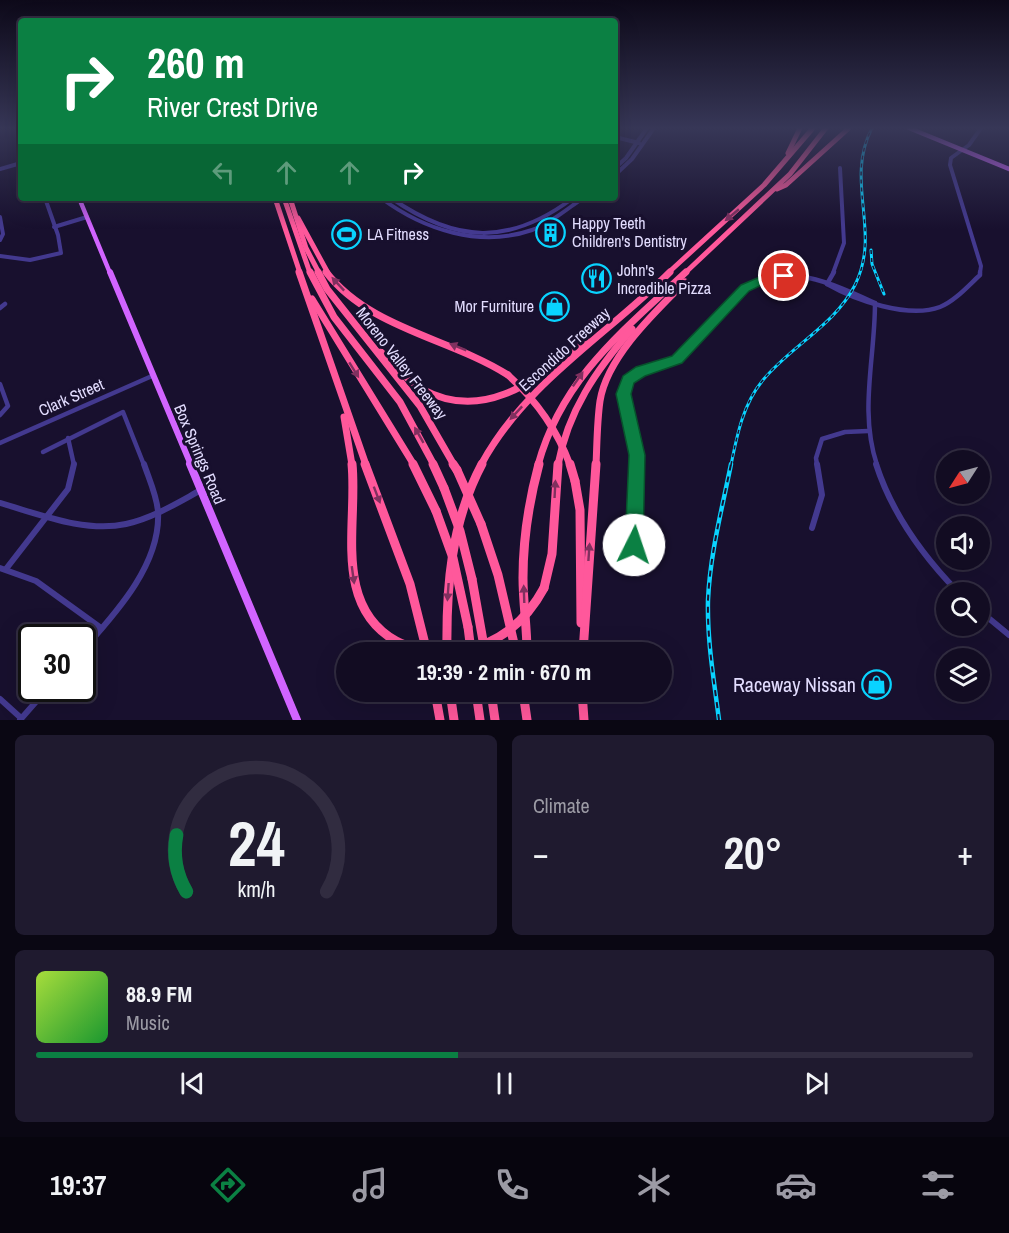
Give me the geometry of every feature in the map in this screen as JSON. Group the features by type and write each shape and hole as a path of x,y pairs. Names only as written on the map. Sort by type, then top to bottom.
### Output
{"highway":[{"path":"774,175 782,162"},
{"name":"Escondido Freeway","path":"447,642 447,590 453,544 461,510 479,468 510,419 550,379 637,303 774,175 785,162"},
{"name":"Escondido Freeway","path":"526,642 524,546 534,481 549,432 569,392 610,342 725,238 800,162"},
{"path":"774,189 786,185 812,162"},
{"path":"276,201 342,400 410,584 424,642"},
{"path":"285,201 319,292 340,325 401,404 424,444 444,488 460,531 472,579 483,642"},
{"name":"Moreno Valley Freeway","path":"291,201 306,248 323,283 420,406 457,470 481,524 498,575 514,642"},
{"path":"296,216 304,226 321,265 353,298 384,317 472,353 508,375 534,399 550,421 563,445 575,481 580,525 582,642"},
{"path":"583,642 597,422 605,383 621,352 725,238"},
{"path":"303,284 330,332 414,466 436,511 453,558 470,642"},
{"path":"492,642 509,632 528,615 544,588 552,558 557,465 572,414 599,366 658,301"},
{"path":"370,344 415,385 429,393 454,400 488,400 528,385 637,303"},
{"path":"342,400 352,470 353,580 367,614 377,627 399,642"},
{"path":"437,702 440,720"},
{"path":"451,702 454,720"},
{"path":"477,702 480,720"},
{"path":"492,702 495,720"},
{"path":"525,702 528,720"},
{"path":"528,702 528,720"},
{"path":"583,702 584,720"}],"main road":[{"path":"991,162 1009,169"},
{"name":"Box Springs Road","path":"80,201 297,720"}],"street":[{"path":"618,172 629,162"},
{"path":"638,573 634,545 638,490 637,455 624,394 628,380 641,371 668,364 677,359 745,288 754,282 784,276 806,278 826,284 866,302 916,310 932,310 941,307 980,274 981,266 951,162"},
{"path":"0,170 18,165"},
{"path":"826,284 838,264 844,245 845,226 840,168"},
{"path":"0,256 17,261 28,261 61,253 62,246 46,201"},
{"path":"385,201 446,232 496,238 530,231 547,223 579,201"},
{"path":"397,201 438,223 466,234 521,228 542,219 569,201"},
{"path":"0,217 3,234 0,240"},
{"path":"54,227 87,217"},
{"path":"875,303 876,323 867,399 868,431 877,465 904,526 925,557 949,582"},
{"path":"0,308 5,304"},
{"name":"Clark Street","path":"0,443 152,376"},
{"path":"0,384 8,406 0,414"},
{"path":"43,452 123,412 154,497 158,513 155,538 143,566 118,607 96,634"},
{"path":"812,528 822,495 816,458 822,439 855,429 868,431"},
{"path":"68,438 74,466 68,489 50,514 3,568 36,581 101,628"},
{"path":"0,503 93,525 114,526 158,513 201,490"},
{"path":"990,619 1009,635"},
{"path":"0,699 21,719 36,702"}],"railway":[{"path":"731,465 742,420 756,389 786,356 836,312 855,285 862,265 865,245 861,187 862,162"},
{"path":"871,250 872,264 884,294"},
{"path":"719,720 710,645 708,600 714,549 731,464"}],"place":[{"name":"Happy Teeth Children's Dentistry","path":"551,232"},
{"name":"LA Fitness","path":"346,234"},
{"name":"John's Incredible Pizza","path":"596,279"},
{"name":"Mor Furniture","path":"555,306"},
{"name":"Raceway Nissan","path":"877,684"}],"route":[{"path":"634,545 638,472 637,455 624,394 628,380 641,371 668,364 677,359 745,288 754,282 784,276"}]}
